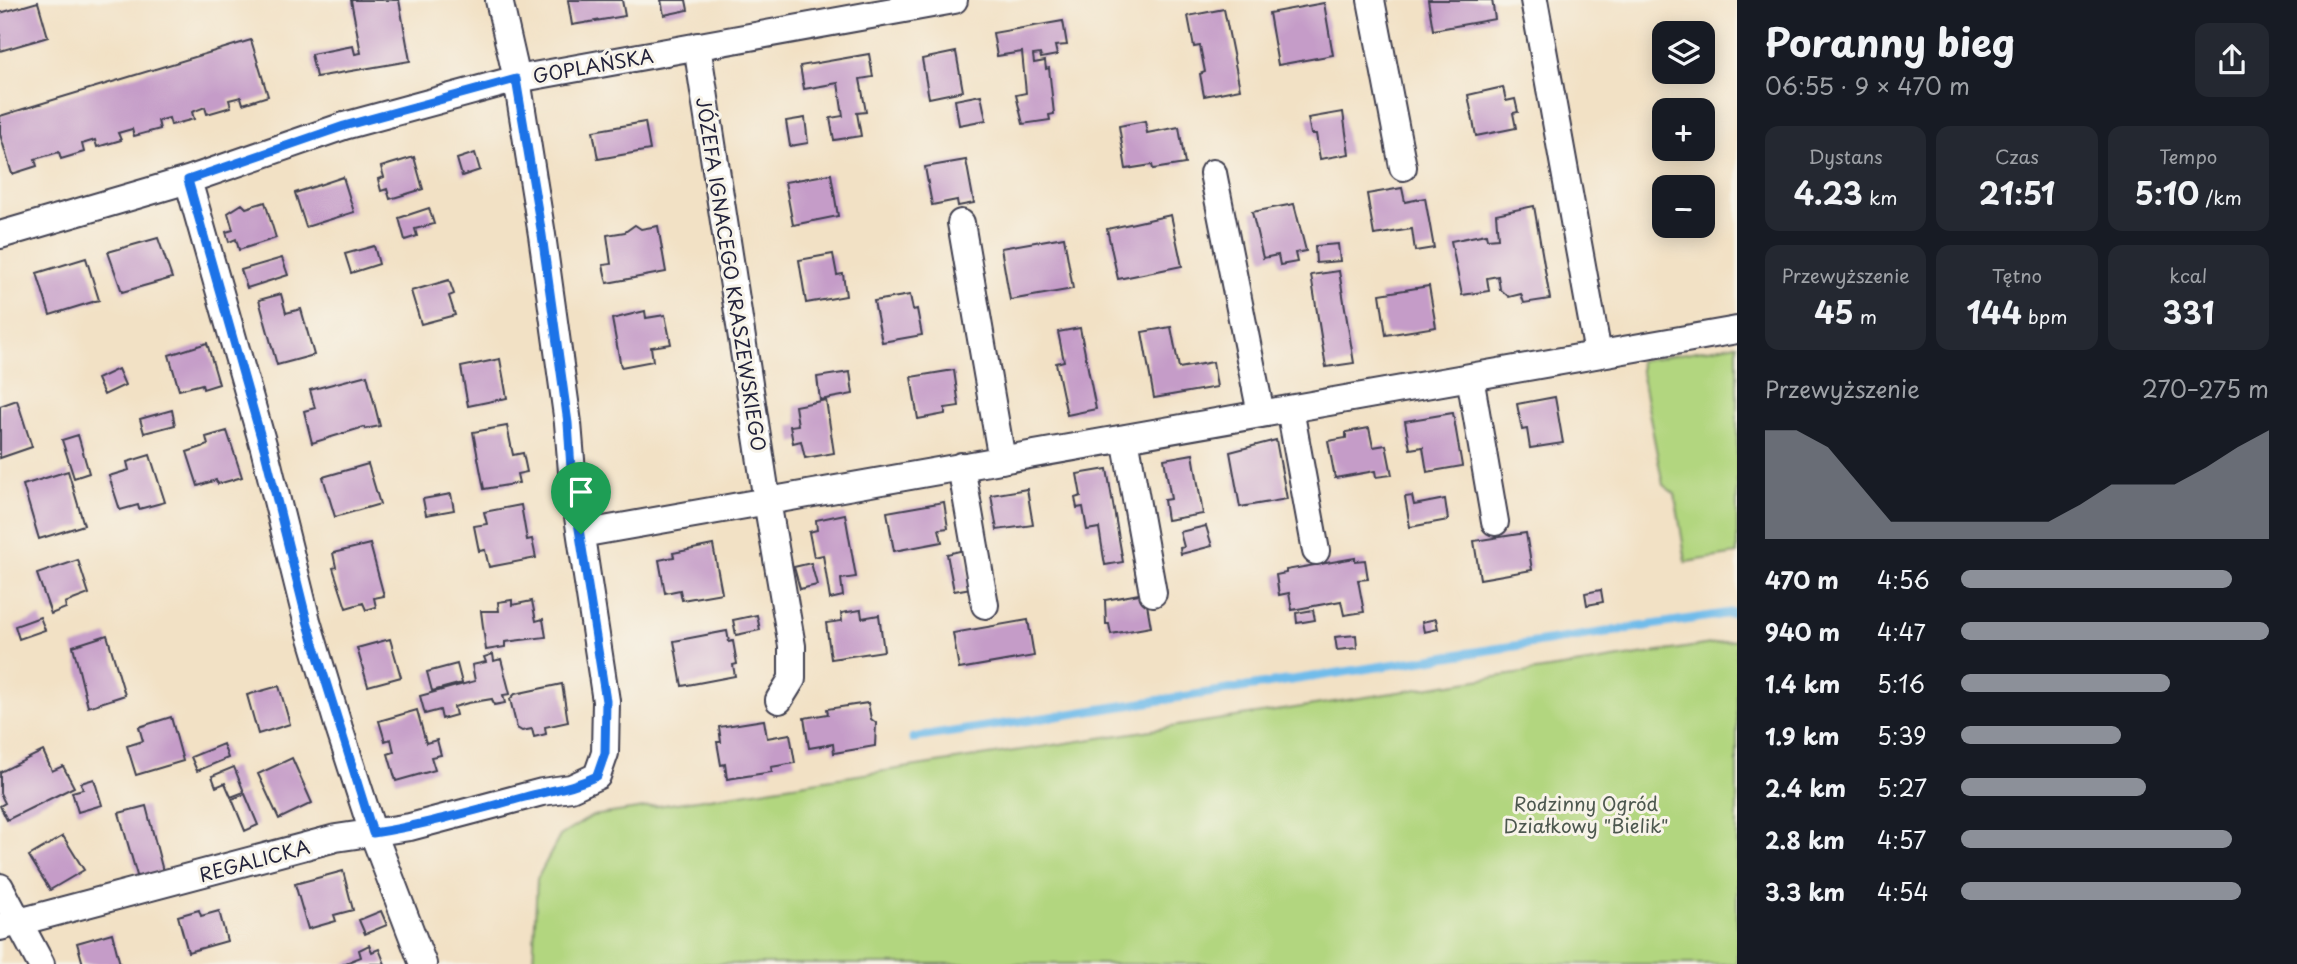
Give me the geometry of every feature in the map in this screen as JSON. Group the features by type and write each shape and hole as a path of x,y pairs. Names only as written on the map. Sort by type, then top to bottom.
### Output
{"street":[{"path":"499,0 516,79 542,235 581,534 1737,330"},
{"name":"GOPLAŃSKA","path":"0,235 188,180 344,126 516,79 954,0"},
{"path":"1371,0 1403,167"},
{"path":"1534,0 1598,354"},
{"name":"JÓZEFA IGNACEGO KRASZEWSKIEGO","path":"697,46 794,668 792,679 779,700"},
{"path":"1213,173 1261,414"},
{"path":"188,180 264,448 307,621 373,833 423,964"},
{"path":"961,223 1002,460"},
{"path":"1470,377 1495,522"},
{"path":"1290,409 1317,551"},
{"path":"1125,438 1153,593"},
{"path":"961,466 985,605"},
{"name":"REGALICKA","path":"10,925 336,838 410,827 542,792 571,788 597,776 605,753 606,701 581,534"},
{"path":"0,887 10,925 41,964"}],"green space":[{"path":"1737,344 1737,554 1686,562 1675,494 1663,485 1639,361"},
{"name":"Rodzinny Ogród Działkowy \"Bielik\"","path":"1737,640 1737,964 533,964 537,879 560,836 592,816"}],"building":[{"path":"351,0 399,0 410,61 316,77 311,54 353,46 355,54 361,53"},
{"path":"568,0 622,0 625,16 572,25"},
{"path":"661,0 686,0 688,10 664,15"},
{"path":"1428,0 1492,0 1495,19 1433,30"},
{"path":"38,2 48,37 0,51 0,13"},
{"path":"1324,3 1333,55 1278,65 1269,13"},
{"path":"1224,9 1240,89 1204,96 1200,74 1205,72 1200,46 1194,47 1188,16"},
{"path":"1063,21 1067,45 1055,46 1057,55 1041,58 1040,54 1033,55 1034,63 1045,61 1046,69 1049,68 1054,114 1049,115 1050,120 1023,124 1016,95 1026,93 1022,52 997,56 993,33"},
{"path":"251,40 268,96 243,104 241,97 229,100 231,107 207,114 205,107 192,112 194,119 171,125 169,118 158,121 160,129 134,136 132,129 118,133 121,140 97,147 95,140 82,144 84,152 61,159 59,152 35,159 37,166 12,174 0,134 0,116"},
{"path":"956,52 963,91 929,98 922,59"},
{"path":"869,54 873,77 860,79 866,112 857,113 861,136 834,140 830,118 843,116 838,83 804,89 800,66"},
{"path":"1503,87 1506,101 1515,99 1518,112 1513,113 1516,128 1476,136 1468,95"},
{"path":"981,95 986,120 959,125 955,100"},
{"path":"1343,112 1349,154 1320,159 1316,134 1311,134 1308,118"},
{"path":"805,118 808,143 790,146 786,121"},
{"path":"1145,121 1147,133 1179,127 1185,164 1153,169 1152,165 1126,169 1119,126"},
{"path":"645,122 650,150 598,159 593,131"},
{"path":"475,153 480,170 462,176 457,159"},
{"path":"414,157 423,189 390,199 387,189 381,191 378,179 384,177 381,167"},
{"path":"966,160 974,203 958,206 957,200 932,205 925,167"},
{"path":"831,174 838,216 793,225 785,182"},
{"path":"343,177 354,212 306,227 295,193"},
{"path":"1402,188 1405,202 1425,198 1434,248 1415,251 1412,229 1374,235 1367,194"},
{"path":"265,202 276,238 239,250 236,239 229,242 226,232 233,230 228,213 242,204 246,208"},
{"path":"1294,204 1306,251 1295,253 1297,262 1280,265 1278,255 1263,258 1252,212"},
{"path":"1534,206 1550,299 1524,303 1521,294 1509,297 1500,289 1498,276 1487,278 1489,291 1462,295 1451,241 1486,234 1487,239 1498,238 1496,214"},
{"path":"429,208 434,224 415,229 417,236 405,240 399,218"},
{"path":"1171,215 1182,266 1118,279 1107,229"},
{"path":"635,225 641,229 658,226 666,272 607,283 603,265 611,264 607,235 625,232"},
{"path":"1064,237 1073,289 1010,300 1001,248"},
{"path":"158,238 172,278 122,292 108,252"},
{"path":"1338,244 1340,261 1316,263 1315,246"},
{"path":"374,246 379,264 351,273 345,254"},
{"path":"833,254 837,275 843,274 846,296 806,303 799,260"},
{"path":"86,258 99,300 50,315 37,273"},
{"path":"282,258 288,275 247,288 241,270"},
{"path":"1339,271 1354,363 1326,367 1311,275"},
{"path":"449,280 454,294 449,296 455,315 421,324 411,291"},
{"path":"1429,286 1436,327 1386,335 1380,294"},
{"path":"281,294 286,313 301,309 314,355 277,365 259,300"},
{"path":"910,295 913,310 917,309 922,335 882,342 874,301"},
{"path":"645,311 646,318 665,315 671,344 651,347 653,361 621,367 612,319"},
{"path":"1171,327 1179,368 1213,362 1217,387 1154,398 1142,332"},
{"path":"1080,328 1096,409 1067,415 1056,363 1064,361 1058,332"},
{"path":"207,343 219,384 203,389 202,384 179,390 169,355"},
{"path":"500,359 507,398 468,406 461,367"},
{"path":"118,369 125,385 104,395 97,379"},
{"path":"954,370 959,406 945,408 945,414 918,419 911,377"},
{"path":"850,372 853,394 820,400 817,377"},
{"path":"367,375 380,426 364,427 312,443 304,411 315,408 310,390"},
{"path":"1555,397 1563,443 1530,448 1527,429 1522,430 1517,404"},
{"path":"17,400 32,447 0,458 0,406"},
{"path":"826,400 834,453 805,458 801,441 793,443 790,426 798,425 795,406"},
{"path":"172,410 175,425 144,433 140,419"},
{"path":"1453,413 1462,466 1427,472 1423,447 1410,449 1405,421"},
{"path":"507,426 513,455 523,453 527,472 517,474 519,483 484,489 473,432"},
{"path":"1369,428 1373,447 1386,445 1392,475 1376,477 1375,471 1335,478 1328,441 1346,438 1346,432"},
{"path":"227,431 242,477 218,484 216,480 198,486 187,452 208,445 206,437"},
{"path":"78,435 89,473 74,478 62,440"},
{"path":"1276,440 1287,499 1240,507 1230,452"},
{"path":"1193,454 1203,514 1167,520 1164,500 1171,499 1164,459"},
{"path":"150,455 165,502 139,509 138,505 120,510 109,476 129,470 127,462"},
{"path":"368,464 380,504 335,517 323,477"},
{"path":"1107,469 1123,562 1105,565 1099,528 1087,530 1083,507 1077,508 1075,498 1081,496 1077,474"},
{"path":"68,471 84,525 39,539 23,485"},
{"path":"1027,489 1033,525 997,530 991,495"},
{"path":"451,494 454,510 426,515 423,499"},
{"path":"1412,496 1414,505 1445,499 1448,520 1410,527 1405,497"},
{"path":"944,502 948,528 939,529 942,542 894,551 887,512"},
{"path":"521,505 527,540 532,539 536,558 489,567 485,550 479,551 474,526 487,524 484,512"},
{"path":"845,514 856,577 841,579 843,596 830,599 823,555 814,557 809,532 817,530 816,520"},
{"path":"1206,526 1212,546 1181,554 1180,548 1184,547 1180,532"},
{"path":"1526,533 1532,570 1480,579 1474,541"},
{"path":"370,544 384,596 374,598 376,607 366,610 363,603 346,608 333,568 336,567 333,553"},
{"path":"713,545 722,593 682,600 680,590 665,593 659,560 674,557 673,553"},
{"path":"964,550 971,588 954,591 947,554"},
{"path":"1355,558 1355,561 1365,560 1368,579 1358,580 1364,612 1344,615 1341,601 1292,610 1289,593 1279,595 1276,575 1286,573 1286,570"},
{"path":"78,560 89,594 65,603 66,608 51,614 37,574"},
{"path":"811,563 817,585 800,589 794,567"},
{"path":"1601,590 1603,602 1587,605 1585,593"},
{"path":"1145,593 1151,627 1111,634 1109,624 1106,624 1105,600"},
{"path":"512,600 512,605 532,601 536,621 543,619 546,637 505,642 505,647 486,650 481,611 499,611 498,602"},
{"path":"861,610 862,618 879,615 884,651 831,659 826,623 842,621 841,613"},
{"path":"1313,610 1315,620 1297,623 1296,613"},
{"path":"757,615 760,630 736,635 733,620"},
{"path":"40,617 45,630 19,639 15,626"},
{"path":"1436,619 1438,629 1424,632 1422,622"},
{"path":"1028,620 1034,656 959,669 953,633"},
{"path":"727,631 729,642 733,641 737,664 733,665 735,676 682,686 674,641"},
{"path":"107,635 125,695 88,707 73,646"},
{"path":"1356,635 1357,648 1337,650 1335,637"},
{"path":"390,639 401,677 368,686 357,648"},
{"path":"493,654 494,661 501,659 510,694 503,695 505,703 494,705 492,699 468,703 454,707 456,715 442,719 440,710 425,714 420,696 475,681 472,665 486,662 484,657"},
{"path":"457,664 462,683 432,691 427,672"},
{"path":"562,684 568,722 545,727 546,734 534,737 532,729 522,731 517,728 510,699 515,694"},
{"path":"279,686 290,724 258,734 247,695"},
{"path":"868,703 871,719 876,723 875,746 834,753 833,744 809,748 804,718 828,714 827,709"},
{"path":"417,710 426,743 437,740 441,755 431,757 435,770 396,781 388,754 394,752 391,739 385,741 379,721"},
{"path":"171,717 183,761 136,775 127,746 143,741 139,727"},
{"path":"764,720 767,738 790,734 795,763 771,767 772,772 727,779 725,764 721,765 717,742 721,742 719,727"},
{"path":"223,744 228,758 197,771 191,757"},
{"path":"43,751 52,771 63,766 74,787 7,820 0,806 5,803 0,793 0,772"},
{"path":"292,758 312,803 279,819 258,774"},
{"path":"234,767 244,792 231,797 225,783 216,787 212,776"},
{"path":"94,779 102,805 78,812 72,792 83,789 81,783"},
{"path":"245,794 258,825 245,831 232,799"},
{"path":"146,806 163,871 138,879 119,813"},
{"path":"63,836 84,870 50,890 29,856"},
{"path":"343,871 353,910 334,915 336,921 308,929 295,884"},
{"path":"199,910 201,916 219,911 227,941 188,952 178,916"},
{"path":"381,911 387,925 365,934 359,920"},
{"path":"112,933 120,964 83,964 77,943"},
{"path":"369,945 372,952 379,949 385,964 343,964 361,957 359,950"}],"waterway":[{"path":"913,738 1737,612"}],"route":[{"path":"516,79 542,235 568,423 572,484 581,534 608,728 605,753 597,776 571,788 542,792 410,827 373,833 307,621 264,448 188,180 344,126 516,79"}]}
